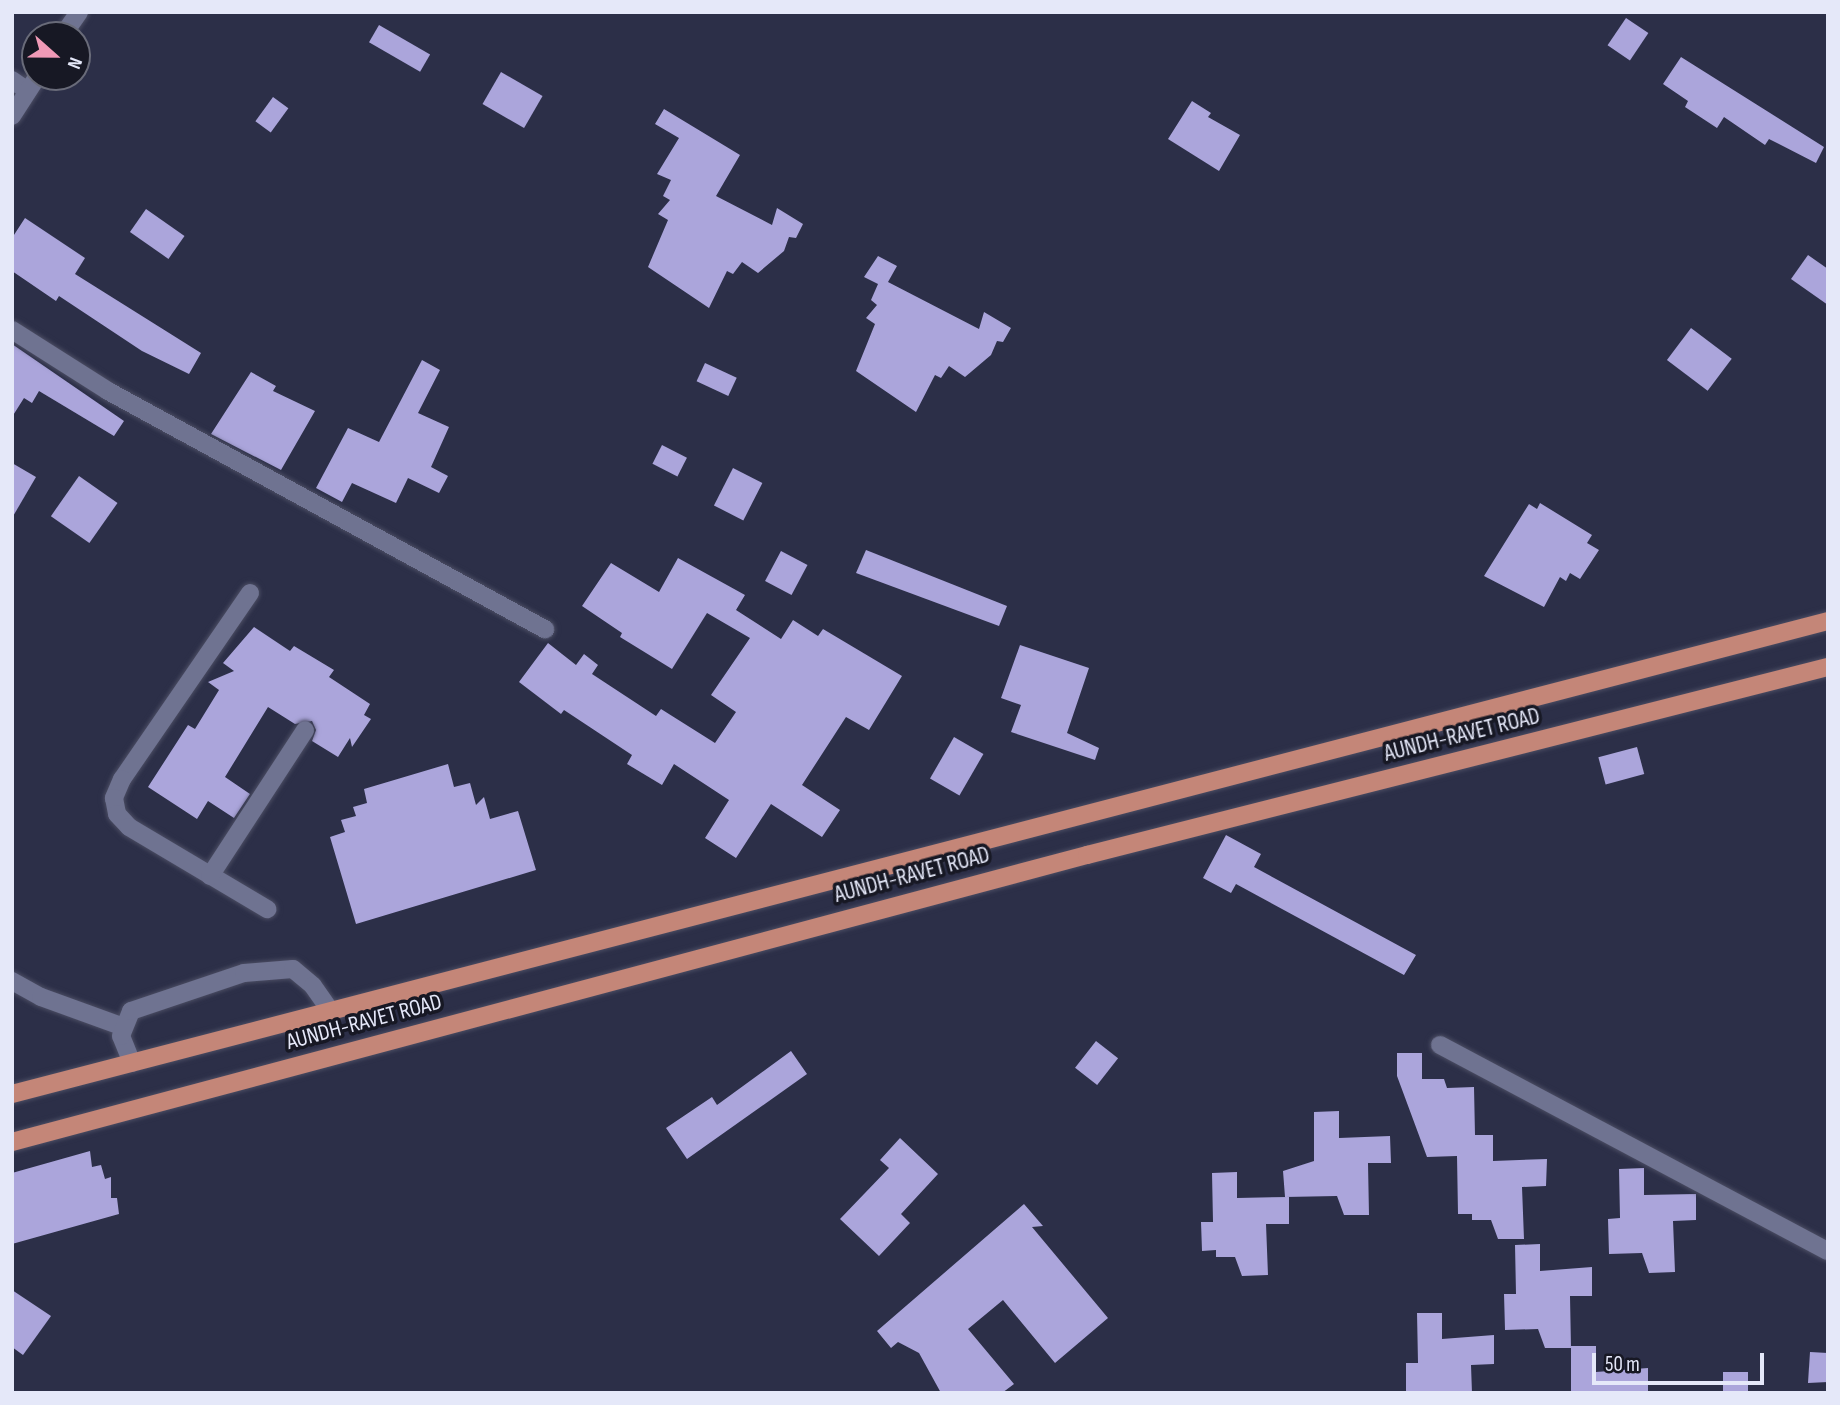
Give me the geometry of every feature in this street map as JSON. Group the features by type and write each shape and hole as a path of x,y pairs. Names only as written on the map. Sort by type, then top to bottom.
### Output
{"main road":[{"name":"AUNDH-RAVET ROAD","path":"12,1094 332,1013 1828,621"},
{"name":"AUNDH-RAVET ROAD","path":"12,1142 1087,855 1828,667"}],"street":[{"path":"12,117 29,91"},
{"path":"12,330 108,391 545,629"},
{"path":"250,593 122,779 114,798 117,814 129,827 267,909"},
{"path":"211,876 305,730"},
{"path":"132,1063 121,1036 131,1011 154,1000 244,973 293,969 313,986 332,1013"},
{"path":"12,981 41,997 124,1027"},
{"path":"1440,1045 1828,1251"}],"building":[{"path":"1626,18 1648,33 1630,60 1608,45"},
{"path":"379,25 430,54 420,72 369,42"},
{"path":"1681,57 1824,147 1816,163 1769,139 1765,145 1724,117 1717,128 1685,107 1688,101 1663,84"},
{"path":"501,72 543,96 524,128 482,104"},
{"path":"273,97 288,108 271,132 255,121"},
{"path":"1192,101 1211,113 1208,117 1240,135 1219,171 1168,139"},
{"path":"664,109 740,155 716,196 772,225 777,208 803,224 796,238 789,237 784,251 758,273 742,262 733,274 727,271 709,308 648,267 668,220 658,214 670,200 663,196 671,180 657,174 679,138 655,124"},
{"path":"146,209 185,236 168,259 130,232"},
{"path":"25,218 85,258 75,274 201,353 189,374 142,351 59,296 56,301 12,271 12,238"},
{"path":"1808,255 1828,269 1828,305 1791,279"},
{"path":"878,256 897,266 888,282 979,329 984,312 1011,328 1003,342 997,341 991,355 965,377 949,366 941,378 935,375 916,412 856,371 875,324 866,318 877,305 871,300 878,284 864,277"},
{"path":"1691,328 1732,359 1708,391 1667,360"},
{"path":"12,344 124,421 114,436 39,391 32,403 24,398 12,417"},
{"path":"422,360 440,370 418,413 449,427 431,467 448,476 439,493 408,478 396,503 352,483 342,502 316,488 348,428 379,442"},
{"path":"705,363 737,378 728,396 697,381"},
{"path":"251,372 276,386 273,391 315,411 281,470 211,434"},
{"path":"662,445 687,458 677,476 652,464"},
{"path":"12,463 36,477 12,518"},
{"path":"733,468 762,483 743,520 714,505"},
{"path":"79,476 118,503 89,543 51,516"},
{"path":"1540,503 1592,535 1587,543 1599,550 1580,579 1570,573 1566,581 1560,577 1544,607 1484,576 1529,504 1537,509"},
{"path":"866,550 1007,606 999,626 856,573"},
{"path":"781,551 807,565 792,595 765,581"},
{"path":"678,558 745,595 736,610 781,639 793,620 818,636 823,629 902,676 869,730 846,717 802,785 840,810 822,837 771,804 736,858 705,838 729,800 674,764 662,785 627,764 632,755 564,710 561,714 519,682 548,643 576,665 584,654 598,665 592,674 656,716 661,709 715,743 736,712 711,695 750,638 707,613 672,669 620,637 622,633 582,606 611,563 659,592"},
{"path":"254,627 290,651 294,646 334,670 329,677 370,704 364,715 371,719 352,747 350,738 338,757 312,741 316,730 312,721 295,724 268,707 225,777 250,794 234,818 208,801 197,819 148,787 188,725 195,729 219,690 208,682 234,671 223,663"},
{"path":"1020,645 1089,668 1067,733 1099,748 1095,760 1011,732 1021,705 1001,698"},
{"path":"954,737 983,754 959,796 930,779"},
{"path":"1637,747 1644,774 1606,784 1598,757"},
{"path":"448,764 454,787 470,783 476,805 484,797 490,819 518,811 536,870 356,924 330,837 345,832 341,820 356,816 353,807 367,803 364,789"},
{"path":"1226,835 1261,854 1254,867 1416,955 1404,975 1236,884 1231,893 1203,878"},
{"path":"1096,1041 1118,1058 1097,1085 1075,1068"},
{"path":"791,1051 807,1074 687,1159 666,1128 712,1097 717,1105"},
{"path":"1397,1053 1422,1053 1422,1079 1444,1079 1447,1088 1474,1087 1475,1135 1493,1135 1493,1161 1547,1159 1546,1186 1522,1187 1524,1239 1498,1239 1491,1220 1472,1220 1472,1214 1458,1214 1457,1156 1427,1157 1397,1076"},
{"path":"1339,1111 1339,1138 1390,1136 1391,1163 1368,1163 1369,1215 1344,1215 1337,1196 1285,1197 1283,1171 1314,1161 1314,1112"},
{"path":"900,1138 938,1174 901,1214 910,1223 879,1256 840,1219 889,1168 880,1160"},
{"path":"90,1151 92,1167 101,1165 105,1179 111,1177 111,1198 117,1198 119,1214 12,1244 12,1173"},
{"path":"1644,1168 1644,1195 1696,1194 1696,1220 1673,1221 1675,1272 1649,1273 1642,1253 1609,1254 1608,1219 1620,1218 1619,1169"},
{"path":"1237,1172 1237,1198 1289,1197 1289,1224 1266,1224 1268,1275 1242,1276 1235,1257 1216,1257 1216,1250 1202,1251 1201,1222 1213,1222 1212,1173"},
{"path":"1024,1204 1043,1226 1032,1227 1108,1318 1055,1363 1003,1300 968,1329 1014,1384 1002,1393 941,1393 919,1353 898,1342 891,1348 877,1331"},
{"path":"1540,1244 1540,1271 1592,1267 1592,1296 1570,1296 1571,1348 1545,1348 1538,1329 1505,1330 1504,1294 1516,1294 1515,1245"},
{"path":"12,1290 51,1316 23,1355 12,1347"},
{"path":"1417,1313 1442,1313 1442,1339 1494,1335 1494,1364 1471,1365 1472,1393 1406,1392 1406,1363 1418,1363"},
{"path":"1571,1346 1596,1346 1596,1372 1648,1368 1648,1393 1571,1393"},
{"path":"1810,1352 1828,1353 1828,1382 1808,1383"},
{"path":"1723,1372 1748,1372 1748,1393 1723,1393"}]}
